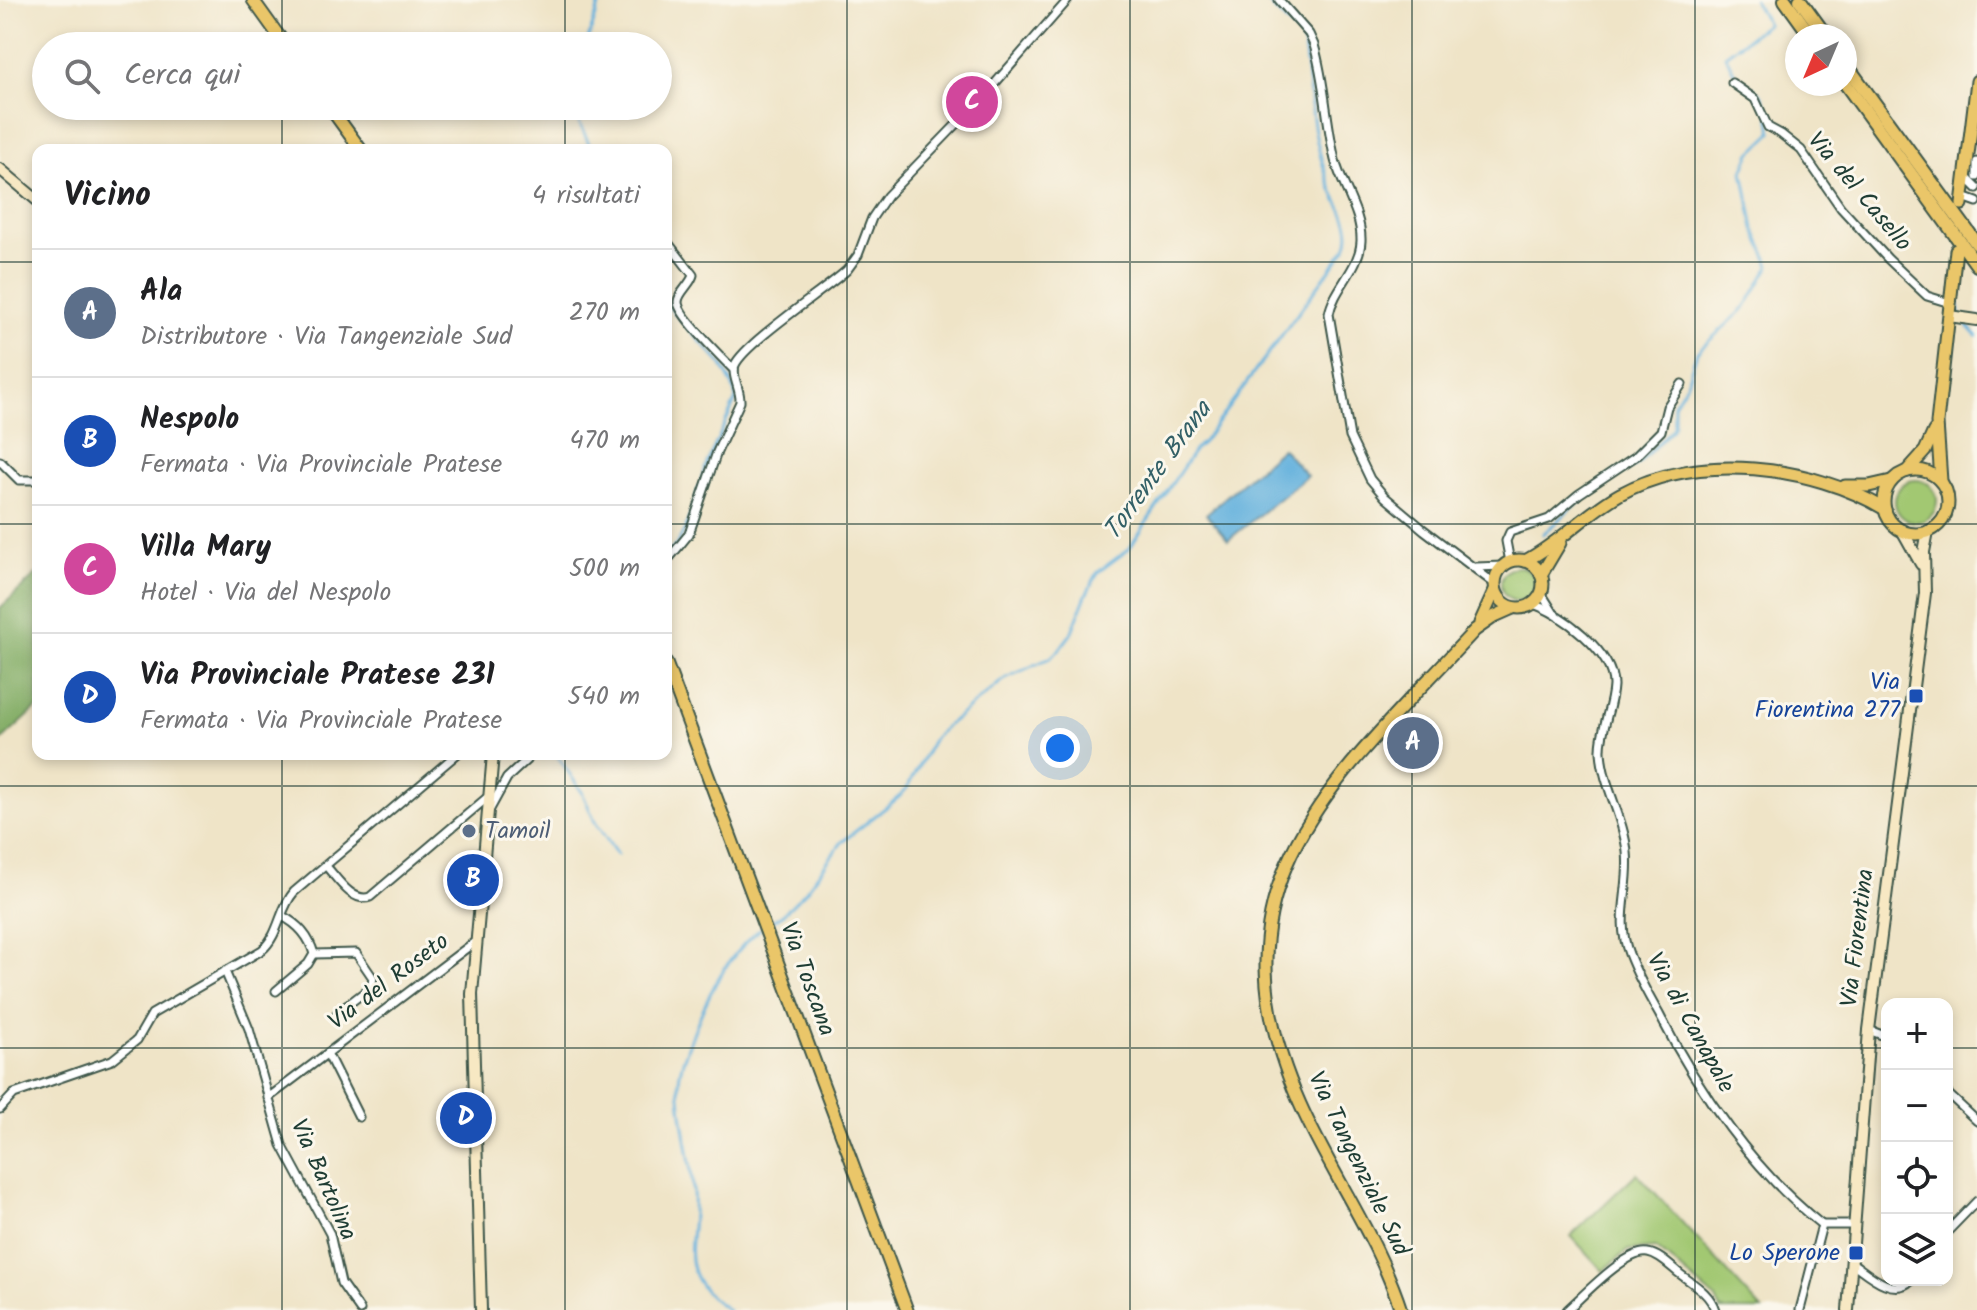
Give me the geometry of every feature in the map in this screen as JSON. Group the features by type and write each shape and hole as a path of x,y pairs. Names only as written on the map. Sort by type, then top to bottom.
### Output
{"highway":[{"path":"1785,0 1802,24"},
{"path":"1800,0 1817,24"},
{"path":"1857,79 1977,244"},
{"path":"1854,96 1977,265"}],"main road":[{"path":"253,0 276,32"},
{"path":"1962,201 1973,150 1977,81"},
{"path":"339,120 357,144"},
{"path":"1891,481 1886,492 1885,509 1893,524 1915,534 1928,531 1941,521 1948,506 1938,461 1937,423 1956,250"},
{"path":"1833,485 1863,487 1891,481 1907,471 1925,451 1937,423"},
{"path":"1507,564 1525,561 1565,536 1620,494 1649,480 1683,471 1709,468 1757,470 1833,485 1854,492 1885,509"},
{"path":"1907,471 1923,470 1941,481"},
{"path":"1532,604 1541,593 1541,575 1565,536"},
{"path":"1525,561 1541,575"},
{"name":"Via Tangenziale Sud","path":"1475,630 1495,587 1496,577 1507,564"},
{"path":"1495,587 1502,601 1513,608"},
{"name":"Via Tangenziale Sud","path":"1401,1310 1362,1220 1309,1124 1278,1045 1266,978 1267,927 1273,899 1289,855 1316,811 1359,756 1475,630 1495,616 1532,604"},
{"name":"Via Toscana","path":"672,679 907,1310"}],"street":[{"path":"734,370 740,358 761,339 847,270 858,255 872,218 887,196 983,97 1068,0"},
{"path":"1279,0 1309,34 1314,45 1336,163 1359,223 1361,243 1356,260 1333,299 1329,314 1353,444 1370,479 1385,497 1495,587"},
{"name":"Via del Casello","path":"1732,83 1755,99 1773,130 1801,150 1841,208 1888,259 1927,296 1950,303"},
{"path":"1969,174 1977,161"},
{"path":"1969,174 1977,161"},
{"path":"0,169 32,196"},
{"path":"1969,174 1977,188"},
{"path":"1962,201 1977,202"},
{"path":"672,248 693,275 679,299 679,306 690,324 734,370 740,391 740,402 717,452 689,534 672,555"},
{"path":"1949,316 1973,319"},
{"path":"1474,567 1507,564 1506,541 1510,532 1549,519 1579,494 1636,456 1661,431 1667,407 1682,384"},
{"path":"0,461 19,480 32,480"},
{"name":"Via Fiorentina","path":"1902,530 1924,574"},
{"name":"Via Fiorentina","path":"1848,1310 1869,1030 1925,593 1924,547 1928,531"},
{"path":"1541,593 1554,613"},
{"name":"Via di Canapale","path":"1532,604 1554,613 1600,653 1611,669 1612,696 1601,750 1627,851 1622,913 1628,953 1665,1027 1712,1106 1785,1191 1822,1225"},
{"path":"0,1109 14,1094 112,1060 137,1040 152,1014 266,946 274,936 292,895 450,760"},
{"path":"481,1310 472,1039 476,941 493,760"},
{"path":"489,811 507,778 526,760"},
{"path":"326,866 355,896 366,899 490,796"},
{"path":"276,991 308,964 314,954 311,943 301,929 282,916"},
{"name":"Via del Roseto","path":"268,1098 476,941"},
{"path":"314,954 356,953 373,978 367,991 337,1013"},
{"name":"Via Bartolina","path":"225,971 245,1017 282,1145 330,1234 341,1283 360,1310"},
{"path":"1869,1030 1881,1035"},
{"name":"Via del Roseto","path":"328,1055 359,1117"},
{"path":"1953,1099 1977,1121"},
{"path":"1953,1226 1977,1201"},
{"path":"1800,1310 1822,1225 1853,1225"},
{"path":"1567,1310 1627,1258 1645,1252 1658,1257 1702,1292 1715,1310"},
{"path":"1850,1262 1881,1281"}],"green space":[{"path":"1916,480 1931,486 1937,501 1931,516 1916,522 1901,516 1895,501 1901,486"},
{"path":"1518,567 1530,572 1535,584 1530,596 1518,601 1506,596 1501,584 1506,572"},
{"path":"32,579 32,713 0,742 0,608"},
{"path":"1637,1173 1762,1310 1721,1310 1716,1299 1656,1248 1628,1250 1603,1271 1571,1236"}],"water":[{"path":"1282,448 1307,476 1228,540 1206,514"}],"waterway":[{"path":"591,32 601,0"},
{"name":"Torrente Brana","path":"766,925 783,914 805,892 842,842 899,797 934,738 944,728 1006,678 1050,658 1059,650 1071,634 1098,572 1129,549 1195,449 1346,248 1349,240 1347,223 1330,185 1315,133 1304,45 1301,37 1265,0"},
{"path":"1543,534 1590,492 1638,464 1671,430 1674,404 1686,385 1697,352 1746,307 1769,267 1754,229 1743,171 1751,153 1772,133 1769,113 1761,94 1737,78 1725,55 1767,24 1754,0"},
{"path":"578,120 589,144"},
{"path":"1960,314 1957,297 1963,262"},
{"path":"672,310 721,364 736,399 707,463 686,527 672,549"},
{"path":"1964,321 1977,336"},
{"path":"560,760 617,855"},
{"name":"Torrente Brana","path":"728,1310 710,1296 693,1270 693,1191 679,1078 694,1031 716,983 735,954 760,929"}],"place":[{"name":"Villa Mary","path":"972,102"},
{"name":"Via Fiorentina 277","path":"1916,696"},
{"name":"Ala","path":"1413,743"},
{"name":"Tamoil","path":"469,831"},
{"name":"Nespolo","path":"473,880"},
{"name":"Via Provinciale Pratese 231","path":"466,1118"},
{"name":"Lo Sperone","path":"1856,1253"}]}
